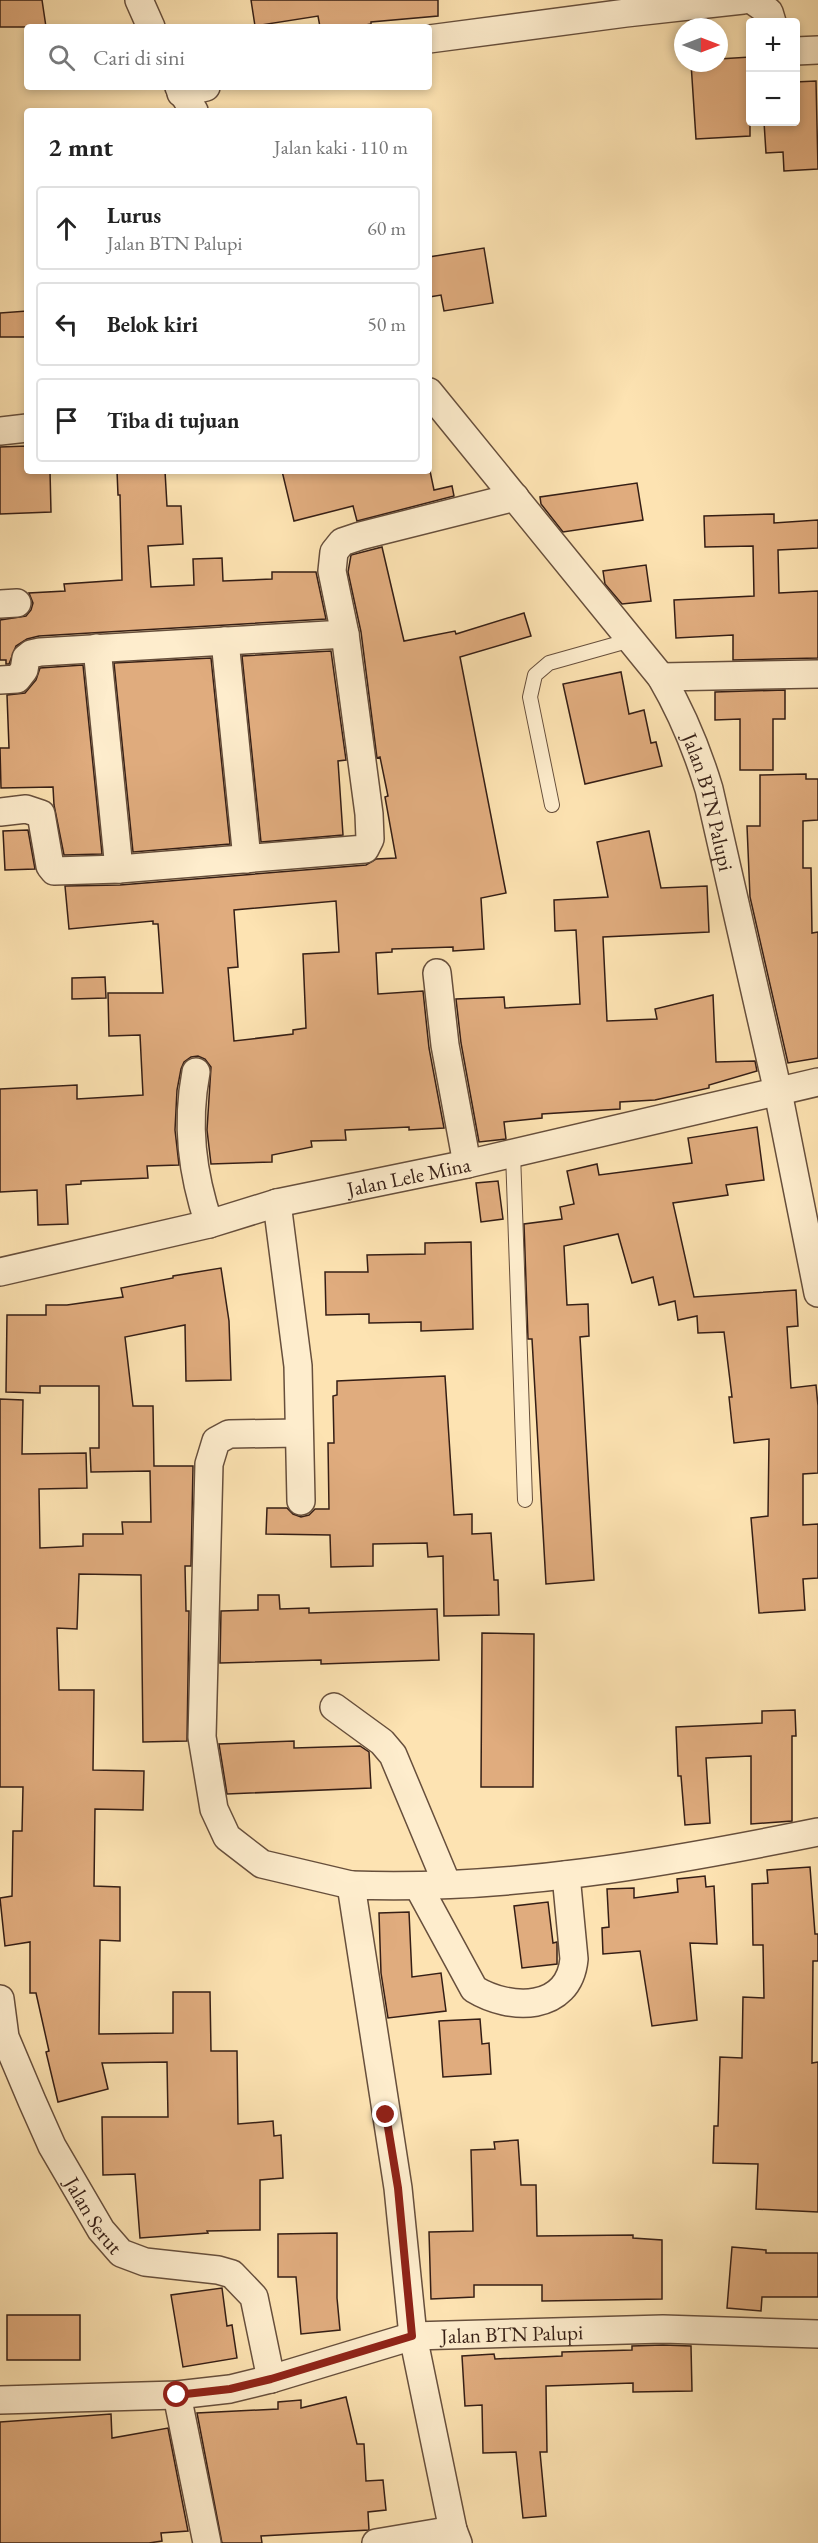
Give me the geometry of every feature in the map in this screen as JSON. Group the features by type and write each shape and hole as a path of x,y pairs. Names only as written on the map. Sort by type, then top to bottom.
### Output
{"street":[{"path":"139,0 150,24"},
{"path":"432,38 625,6 743,0"},
{"path":"752,0 769,12 771,18"},
{"path":"800,51 818,50"},
{"name":"Jalan BTN Palupi","path":"432,396 661,677 683,716 698,751 709,789 778,1092 818,1293"},
{"path":"0,430 24,428"},
{"path":"0,812 26,809 41,814 50,866 54,871 119,869 365,849 370,829 369,814 345,634 332,570 333,552 342,542 514,497"},
{"path":"0,680 17,679 24,670 26,658 31,654 345,634"},
{"path":"225,641 247,859"},
{"path":"98,648 119,869"},
{"path":"661,677 818,674"},
{"path":"437,974 446,1045 467,1164"},
{"path":"196,1072 190,1119 191,1143 199,1194 208,1224"},
{"name":"Jalan Lele Mina","path":"0,1272 208,1224 277,1203 467,1164 818,1082"},
{"path":"277,1203 298,1366 302,1501"},
{"path":"299,1433 229,1434 216,1441 209,1464 202,1737 214,1809 226,1837 262,1864 351,1885 418,1886 566,1875 818,1832"},
{"path":"333,1707 382,1742 393,1755 447,1884"},
{"path":"418,1886 474,1989 485,1996 505,2002 543,2002 556,1995 573,1972 574,1959 566,1875"},
{"path":"351,1885 398,2188 412,2336 455,2537 376,2543"},
{"name":"Jalan Serut","path":"0,1999 5,2037 32,2101 52,2146 101,2230 121,2253 145,2262 218,2270 232,2274 254,2297 271,2379"},
{"name":"Jalan BTN Palupi","path":"0,2400 177,2395 230,2389 271,2379 412,2336 663,2329 818,2334"},
{"path":"177,2395 207,2543"}],"lane":[{"path":"552,805 530,697 535,675 549,663 631,640"},
{"path":"513,1153 525,1500"}],"building":[{"path":"0,0 42,0 46,24 0,27"},
{"path":"251,0 438,0 438,16 371,22 371,24 319,24 318,16 255,24"},
{"path":"746,57 746,126 750,126 750,136 696,139 692,72 728,72 728,58"},
{"path":"816,81 818,169 784,171 783,152 766,153 764,126 800,126 800,82"},
{"path":"484,248 493,303 444,311 441,295 432,296 432,257"},
{"path":"24,311 24,337 0,337 0,313"},
{"path":"24,446 24,474 50,474 51,512 0,514 0,447"},
{"path":"117,474 165,474 167,506 181,506 183,544 148,546 151,587 194,585 193,559 222,558 223,581 272,579 272,572 316,572 326,619 39,636 27,639 16,646 9,664 6,664 6,660 0,660 0,620 26,616 33,603 29,593 65,591 64,584 122,580 120,495 118,495"},
{"path":"283,474 431,474 434,490 452,486 454,496 357,521 353,506 294,521"},
{"path":"637,483 643,520 563,532 541,504 540,497"},
{"path":"774,514 774,523 818,520 818,548 778,550 779,593 818,591 818,658 733,660 733,635 676,638 674,600 754,596 753,546 705,547 704,516"},
{"path":"382,547 404,641 455,631 456,634 524,613 531,636 460,657 506,893 481,898 484,949 453,951 453,947 392,949 392,952 376,953 378,994 423,991 429,1048 444,1128 345,1130 346,1140 311,1141 312,1147 272,1155 272,1162 211,1164 207,1130 211,1067 205,1059 198,1056 191,1057 184,1062 181,1069 177,1090 175,1130 179,1165 147,1166 148,1178 81,1181 81,1184 66,1185 68,1224 38,1225 37,1190 0,1192 0,1089 77,1085 77,1099 143,1095 140,1035 109,1036 108,993 163,993 158,924 153,924 153,921 69,929 65,886 120,885 366,865 376,859 396,858 385,797 388,796 380,757 377,758 361,632 348,572 351,555","holes":["336,901 339,952 303,954 306,1028 293,1030 293,1034 234,1041 228,968 238,967 234,910"]},
{"path":"646,565 651,601 622,604 605,584 603,571"},
{"path":"331,651 346,760 338,761 343,835 261,842 242,656"},
{"path":"211,658 230,844 133,852 114,663"},
{"path":"83,665 102,854 64,855 54,805 53,787 1,788 0,748 9,748 7,695 25,693 36,680 40,668"},
{"path":"621,672 629,714 644,710 651,743 656,742 662,766 585,784 563,684"},
{"path":"785,690 785,719 773,719 773,770 740,770 740,719 715,720 715,692"},
{"path":"806,774 806,779 818,779 818,820 803,821 803,868 811,868 812,933 818,932 818,1058 788,1063 750,897 747,826 760,826 760,775"},
{"path":"28,830 35,869 5,870 3,831"},
{"path":"649,831 661,888 707,886 709,932 603,937 607,1021 657,1019 655,1009 713,995 716,1062 755,1061 757,1071 709,1085 709,1088 655,1100 620,1102 620,1109 542,1114 542,1118 504,1122 506,1139 479,1142 461,1043 456,999 504,997 505,1008 580,1004 576,930 555,931 554,900 608,897 597,842"},
{"path":"105,977 106,998 72,999 72,978"},
{"path":"757,1127 764,1180 726,1185 728,1195 673,1203 694,1297 796,1290 798,1326 787,1327 791,1388 816,1385 818,1406 818,1473 803,1474 803,1525 818,1524 818,1578 803,1579 805,1610 759,1613 751,1518 768,1516 769,1439 734,1443 729,1397 732,1397 724,1332 698,1333 697,1316 678,1320 675,1301 659,1305 653,1277 632,1283 618,1234 564,1246 567,1305 588,1304 589,1336 580,1337 594,1580 546,1584 532,1339 528,1339 524,1224 562,1219 560,1207 574,1204 567,1171 597,1164 599,1175 692,1163 688,1138"},
{"path":"498,1181 503,1219 481,1222 476,1183"},
{"path":"471,1242 473,1329 421,1331 421,1322 369,1323 369,1314 326,1315 325,1272 368,1272 367,1255 425,1254 425,1243"},
{"path":"221,1268 229,1321 231,1380 186,1381 185,1325 125,1337 133,1406 153,1406 154,1466 193,1466 191,1566 185,1566 186,1611 189,1611 187,1741 143,1742 141,1575 79,1574 77,1629 57,1628 59,1690 94,1690 93,1770 144,1771 143,1810 95,1809 94,1886 120,1887 120,1941 100,1940 99,2034 173,2033 173,1992 210,1992 211,2051 237,2051 238,2124 273,2121 274,2136 281,2135 283,2178 260,2180 260,2230 207,2231 208,2233 140,2238 135,2174 103,2175 102,2117 168,2117 167,2062 102,2063 108,2089 58,2102 46,2052 49,2051 36,1993 30,1993 30,1942 5,1946 0,1898 12,1896 13,1831 22,1831 23,1787 0,1787 0,1399 23,1400 22,1454 86,1453 87,1488 39,1489 40,1548 83,1546 83,1534 123,1534 122,1522 151,1522 150,1471 91,1472 90,1448 99,1448 99,1386 40,1386 40,1393 6,1392 7,1315 46,1315 46,1305 67,1305 123,1297 121,1288"},
{"path":"445,1376 454,1515 472,1514 472,1534 491,1533 494,1580 498,1580 499,1615 444,1616 443,1556 428,1557 427,1543 373,1544 373,1566 331,1567 330,1535 266,1534 267,1508 287,1508 293,1514 301,1517 309,1515 315,1509 329,1509 328,1443 334,1443 333,1396 337,1395 337,1381"},
{"path":"258,1595 279,1595 280,1609 309,1608 309,1613 437,1609 439,1660 321,1664 321,1660 220,1663 221,1611 258,1610"},
{"path":"482,1633 534,1634 533,1787 481,1787"},
{"path":"795,1710 796,1736 792,1736 792,1821 751,1824 751,1756 706,1758 710,1823 685,1825 681,1776 678,1776 676,1727 762,1723 762,1711"},
{"path":"294,1741 294,1748 360,1746 369,1752 371,1788 227,1794 219,1744"},
{"path":"810,1867 815,1934 818,1934 818,1961 813,1961 812,2063 818,2062 818,2212 756,2209 758,2164 713,2163 714,2126 718,2126 720,2057 742,2058 743,1997 764,1998 763,1945 753,1945 752,1884 768,1883 767,1870"},
{"path":"705,1876 706,1887 714,1886 717,1944 690,1943 697,2020 652,2026 640,1951 603,1954 602,1928 609,1927 607,1889 634,1888 634,1898 678,1892 677,1879"},
{"path":"548,1902 553,1943 557,1942 557,1964 522,1968 514,1906"},
{"path":"409,1912 412,1977 441,1973 446,2011 388,2018 381,1973 379,1913"},
{"path":"480,2019 482,2044 489,2043 491,2074 443,2077 439,2021"},
{"path":"518,2140 521,2185 536,2185 537,2236 633,2235 633,2238 662,2240 662,2299 542,2301 542,2285 474,2285 474,2297 431,2299 429,2232 473,2231 471,2150 495,2149 494,2142"},
{"path":"337,2233 337,2298 340,2330 301,2334 296,2277 278,2277 278,2234"},
{"path":"732,2247 766,2250 766,2253 818,2253 818,2297 762,2297 761,2311 727,2308"},
{"path":"222,2288 227,2326 232,2325 237,2358 183,2367 171,2295"},
{"path":"7,2315 80,2315 80,2360 7,2360"},
{"path":"632,2346 691,2346 692,2391 633,2392 633,2383 546,2386 547,2452 540,2452 546,2516 523,2518 516,2452 483,2453 482,2405 465,2406 462,2356 494,2354 495,2359 562,2356 562,2352 632,2350"},
{"path":"346,2397 357,2444 364,2444 366,2481 383,2480 386,2510 368,2512 369,2530 261,2536 262,2543 222,2543 197,2413 278,2409 278,2402 301,2400 301,2408"},
{"path":"111,2414 112,2438 168,2428 188,2531 161,2533 162,2541 149,2543 0,2543 0,2422"}],"route":[{"path":"177,2395 230,2389 271,2379 412,2336 398,2188 386,2115"}]}
